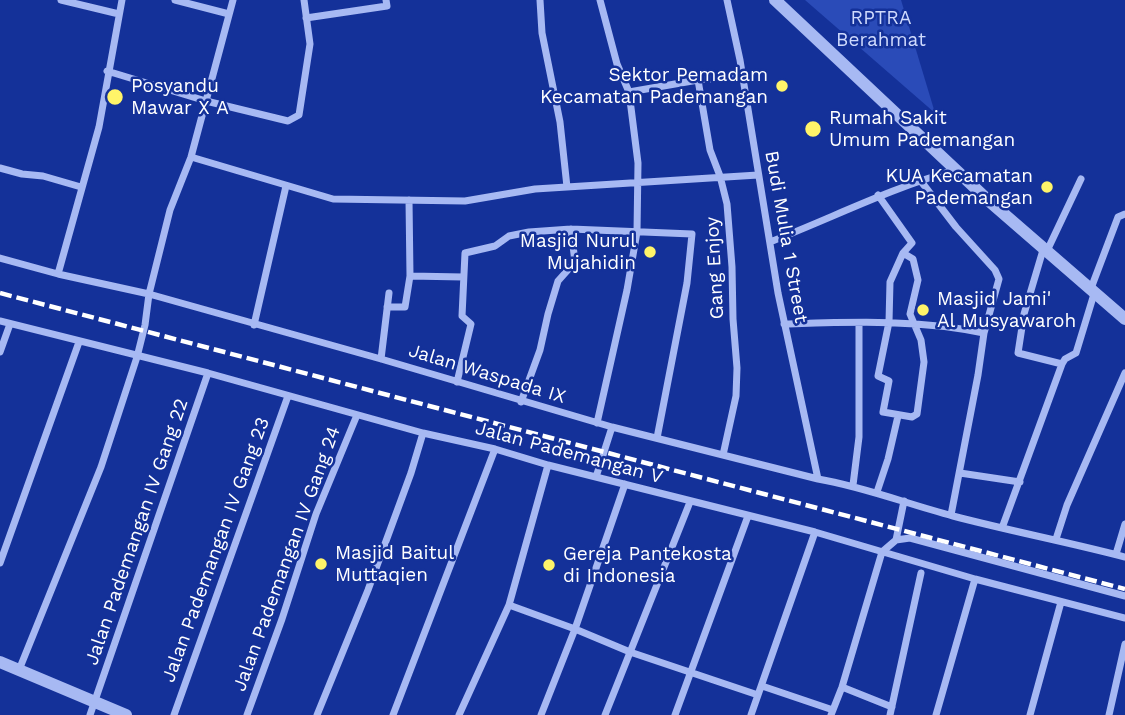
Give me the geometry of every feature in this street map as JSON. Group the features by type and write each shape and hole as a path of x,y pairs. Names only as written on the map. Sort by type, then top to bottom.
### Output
{"street":[{"path":"61,0 119,14"},
{"path":"58,274 99,127 107,71 122,0"},
{"path":"175,0 229,14"},
{"path":"19,670 101,467 137,357 170,209 191,158 233,0"},
{"path":"107,71 288,121 299,115 310,44 304,0"},
{"path":"540,0 542,33 560,122 567,187"},
{"path":"597,423 627,290 637,232 638,163 629,92 617,64 600,0"},
{"name":"Budi Mulia 1 Street","path":"727,0 743,76 784,324 818,479"},
{"path":"775,0 955,170 1045,252 1125,319"},
{"path":"306,18 386,3"},
{"path":"629,92 698,80 743,76"},
{"name":"Gang Enjoy","path":"698,80 710,150 727,204 737,368 736,396 723,455"},
{"path":"191,158 333,199 465,201 535,189 720,176 758,176"},
{"path":"0,168 81,187"},
{"path":"770,242 825,221 878,195 955,170"},
{"path":"1062,365 1018,353 1024,314 1045,252 1081,179"},
{"path":"920,180 956,227 995,270 999,279 984,333 951,515"},
{"path":"254,325 286,186"},
{"path":"878,195 911,242 903,253 890,282 889,322 878,376 889,381 884,413 912,417 917,414 924,362 921,340 910,314 918,278 913,259 903,253"},
{"path":"387,307 405,307 410,276 409,200"},
{"path":"1002,528 1062,365 1065,359 1076,353 1092,292 1118,217 1125,214"},
{"path":"521,402 540,351 558,281 575,265 571,229"},
{"path":"457,382 471,324 462,316 465,253 495,246 509,236 571,229 692,234 687,284 657,438"},
{"name":"Jalan Waspada IX","path":"0,258 149,294 612,427 818,479 853,485 951,515 1125,557"},
{"path":"410,276 463,277"},
{"path":"381,359 389,293"},
{"name":"Jalan Pademangan V","path":"0,321 208,373 423,433 495,449 548,466 815,532 975,579 1125,618"},
{"path":"853,485 859,437 859,323"},
{"path":"784,324 913,323 950,326 984,333"},
{"path":"0,352 10,324"},
{"path":"0,563 79,342"},
{"name":"Jalan Pademangan IV Gang 22","path":"90,715 208,373"},
{"path":"1056,539 1067,505 1125,373"},
{"name":"Jalan Pademangan IV Gang 23","path":"174,715 288,396"},
{"name":"Jalan Pademangan IV Gang 24","path":"247,715 316,514 357,415"},
{"path":"877,492 898,415"},
{"path":"596,477 612,427"},
{"path":"317,715 377,565 423,433"},
{"path":"393,715 495,449"},
{"path":"459,715 509,605 548,466"},
{"path":"960,472 1020,482"},
{"path":"541,715 575,629 625,485"},
{"path":"896,540 904,501"},
{"path":"605,715 690,502"},
{"path":"675,715 748,516"},
{"path":"1116,554 1125,524"},
{"path":"751,715 815,532"},
{"path":"762,686 832,713 882,552 896,540 909,538 1125,596"},
{"path":"842,687 891,711 921,573"},
{"path":"936,715 975,579"},
{"path":"1030,715 1061,602"},
{"path":"509,605 630,652 758,695"},
{"path":"1109,715 1125,644"},
{"path":"0,663 126,715"}],"green space":[{"name":"RPTRA Berahmat","path":"805,0 901,0 935,113"}],"railway":[{"path":"0,293 1125,589"}],"place":[{"name":"Sektor Pemadam Kecamatan Pademangan","path":"782,86"},
{"name":"Posyandu Mawar X A","path":"115,97"},
{"name":"Rumah Sakit Umum Pademangan","path":"813,129"},
{"name":"KUA Kecamatan Pademangan","path":"1047,187"},
{"name":"Masjid Nurul Mujahidin","path":"650,252"},
{"name":"Masjid Jami' Al Musyawaroh","path":"923,310"},
{"name":"Masjid Baitul Muttaqien","path":"321,564"},
{"name":"Gereja Pantekosta di Indonesia","path":"549,565"}]}
